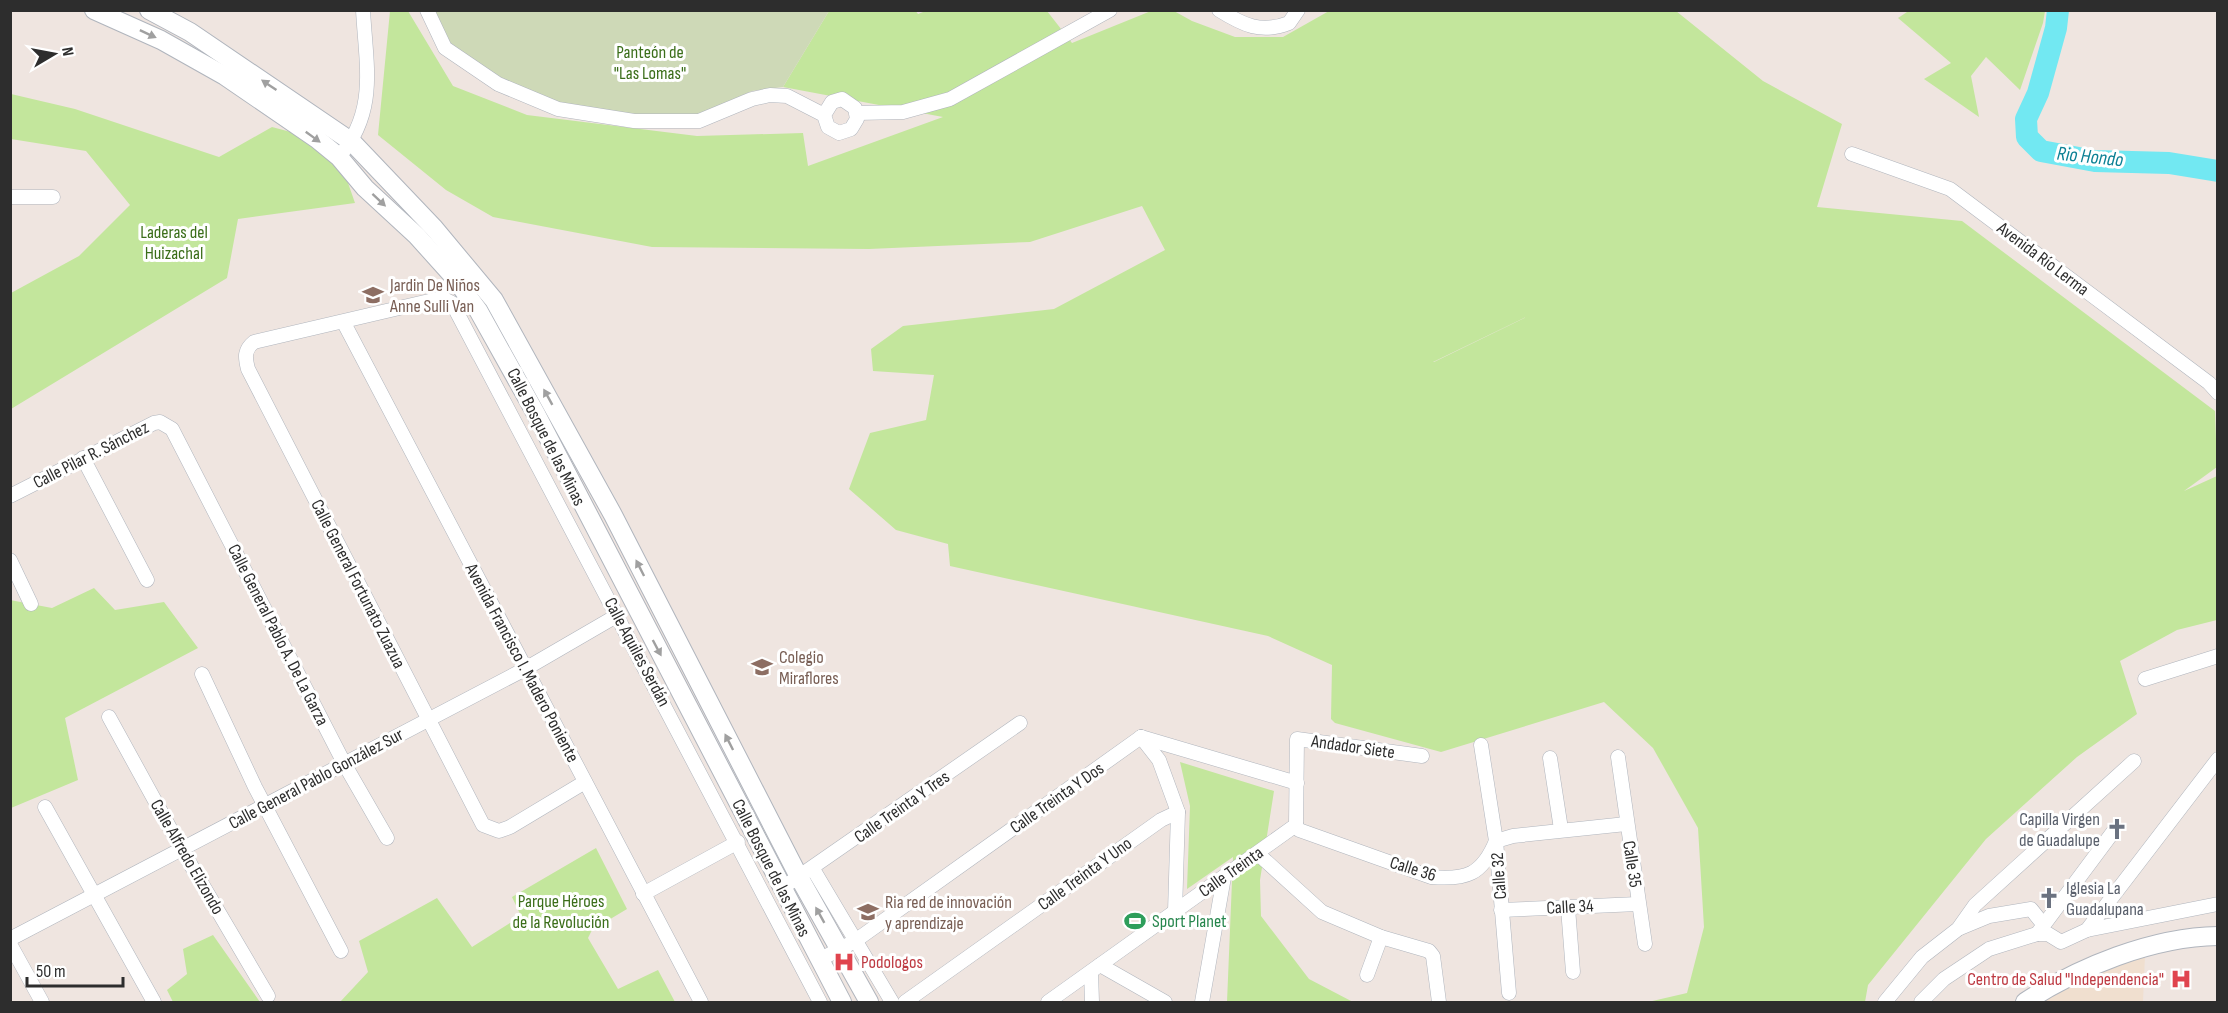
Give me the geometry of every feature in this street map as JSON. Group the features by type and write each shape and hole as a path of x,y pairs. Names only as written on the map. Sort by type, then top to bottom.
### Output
{"main road":[{"name":"Calle Bosque de las Minas","path":"94,10 161,40 225,76 317,139 339,157 365,188 417,236 478,310 536,414 842,1002"},
{"name":"Calle Bosque de las Minas","path":"149,10 190,32 352,142 434,228 494,300 847,946 869,1002"},
{"path":"2025,1002 2043,990 2091,968 2145,948 2217,936"}],"street":[{"path":"339,157 352,142 368,95 363,10"},
{"path":"427,10 445,48 498,84 558,109 634,121 699,121 752,99 770,95 788,96 824,115"},
{"path":"857,113 903,112 950,99 1110,10"},
{"path":"1219,10 1244,25 1261,29 1289,23 1298,10"},
{"path":"837,100 852,104 857,113 855,125 845,132 833,131 828,127 824,115 828,105 837,100"},
{"name":"Avenida Río Lerma","path":"1852,154 1950,189 2209,383 2217,393"},
{"path":"10,197 53,197"},
{"name":"Calle Aquiles Serdán","path":"344,323 442,298 452,303 738,842 820,1002"},
{"name":"Calle General Fortunato Zuazua","path":"344,323 254,342 247,348 245,357 248,369 427,720 483,825 499,831 510,827 585,782"},
{"name":"Avenida Francisco I. Madero Poniente","path":"344,323 701,1002"},
{"name":"Calle Pilar R. Sánchez","path":"10,496 154,423 160,422 172,429"},
{"name":"Calle General Pablo A. De La Garza","path":"172,429 345,765 387,838"},
{"path":"83,459 147,580"},
{"path":"10,560 31,604"},
{"name":"Calle General Pablo González Sur","path":"10,939 345,765 525,669 618,615"},
{"path":"2145,679 2217,656"},
{"path":"202,674 266,807 341,951"},
{"name":"Calle Alfredo Elizondo","path":"109,717 182,850 268,996"},
{"name":"Calle Treinta Y Tres","path":"782,888 1020,723"},
{"path":"1141,737 1297,783"},
{"path":"1141,737 1159,760 1178,812 1175,912"},
{"name":"Calle Treinta Y Dos","path":"819,960 847,946 1141,737"},
{"name":"Andador Siete","path":"1296,825 1298,739 1422,756"},
{"name":"Calle 32","path":"1481,745 1496,841 1509,993"},
{"name":"Calle 35","path":"1618,757 1645,945"},
{"path":"1550,758 1562,829"},
{"path":"2087,930 2217,759"},
{"path":"1958,929 1975,904 2134,761"},
{"path":"45,807 154,1002"},
{"name":"Calle Treinta Y Uno","path":"905,1002 1161,820 1178,812"},
{"path":"1496,841 1513,836 1562,829 1626,824"},
{"name":"Calle 36","path":"1296,825 1299,830 1431,877 1450,879 1467,876 1480,868 1490,857 1496,841"},
{"name":"Calle Treinta","path":"1048,1002 1296,825"},
{"path":"1921,1002 1944,979 1989,949 2040,929 2113,832"},
{"path":"643,894 738,842"},
{"path":"1257,853 1322,912 1381,937 1429,951 1433,956 1439,1002"},
{"path":"1202,1002 1224,877"},
{"name":"Calle 34","path":"1501,910 1638,904"},
{"path":"1885,1002 1922,957 1958,929 1989,916 2031,909 2040,929 2061,942 2087,930 2217,904"},
{"path":"1568,908 1574,972"},
{"path":"1367,975 1381,937"},
{"path":"10,944 42,1002"},
{"path":"847,946 892,1002"},
{"path":"1092,1002 1095,968 1165,1002"}],"shaded area":[{"path":"2145,956 2143,1002 2041,1002 2080,980"}],"green space":[{"path":"915,10 918,14 928,10 1047,11 1072,43 1151,11 1174,11 1192,21 1235,37 1283,37 1329,11 1676,11 1763,81 1842,124 1817,207 1962,221 2215,411 2217,467 2184,491 2217,476 2217,620 2177,630 2120,661 2137,714 2077,757 1986,839 1868,985 1865,1002 1648,1002 1687,993 1704,927 1698,828 1653,748 1604,702 1441,752 1335,723 1331,719 1332,665 1268,636 950,566 948,544 896,530 849,489 870,433 926,420 934,375 873,371 871,349 903,326 1054,309 1165,250 1142,206 1030,242 869,249 652,247 493,217 446,190 378,135 390,11 408,11 453,86 527,115 697,136 803,133 808,166 943,117 783,87 829,11","holes":["1596,283 1434,362 1433,362"]},
{"path":"1910,10 2045,11 2020,90 1986,57 1971,76 1979,117 1924,79 1951,63 1898,18"},
{"name":"Panteón de \"Las Lomas\"","path":"433,11 829,11 783,87 752,91 699,116 631,115 559,104 501,78 450,45"},
{"name":"Laderas del Huizachal","path":"11,94 75,109 219,157 272,127 317,139 339,157 355,203 238,219 227,278 11,409 11,293 79,256 130,205 86,151 11,139"},
{"path":"94,588 115,610 164,602 198,648 65,718 78,780 11,808 10,600 52,608"},
{"path":"1180,762 1274,791 1260,880 1261,916 1309,979 1353,1002 1227,1002 1233,857 1187,889 1190,806"},
{"name":"Parque Héroes de la Revolución","path":"596,848 627,909 592,930 588,938 618,989 658,970 675,1002 340,1002 368,972 359,941 437,898 472,947 521,916 512,897"},
{"path":"213,935 260,1002 173,1002 167,990 187,974 183,949"}],"waterway":[{"name":"Rio Hondo","path":"2058,10 2056,28 2038,93 2026,119 2027,137 2041,151 2095,161 2169,163 2218,171"}],"place":[{"name":"Jardin De Niños Anne Sulli Van","path":"373,295"},
{"name":"Colegio Miraflores","path":"762,667"},
{"name":"Capilla Virgen de Guadalupe","path":"2117,829"},
{"name":"Iglesia La Guadalupana","path":"2049,898"},
{"name":"Ria red de innovación y aprendizaje","path":"868,912"},
{"name":"Sport Planet","path":"1135,921"},
{"name":"Podologos","path":"844,962"},
{"name":"Centro de Salud \"Independencia\"","path":"2181,979"}]}
